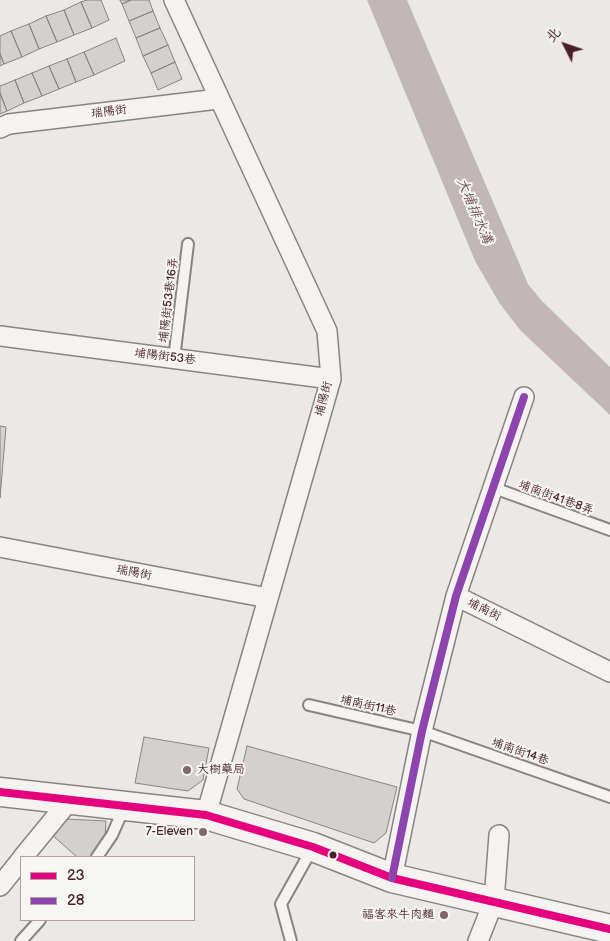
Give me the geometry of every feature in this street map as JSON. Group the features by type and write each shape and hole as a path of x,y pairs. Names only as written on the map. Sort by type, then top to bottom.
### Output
{"main road":[{"path":"0,792 206,815 313,847 392,878 494,900 610,929"}],"street":[{"name":"埔陽街","path":"174,0 218,100 327,330 331,379 206,815"},
{"name":"瑞陽街","path":"0,128 9,124 218,100"},
{"name":"埔陽街53巷","path":"0,336 331,379"},
{"path":"456,596 524,398"},
{"name":"瑞陽街","path":"0,547 268,598"},
{"name":"埔南街","path":"392,878 422,730 456,596 610,672"},
{"path":"24,856 69,801"},
{"path":"478,941 494,900 499,835"},
{"path":"0,886 20,861"}],"lane":[{"name":"埔陽街53巷16弄","path":"174,358 188,244"},
{"name":"埔南街41巷8弄","path":"494,488 610,530"},
{"name":"埔南街11巷","path":"309,705 422,730"},
{"name":"埔南街14巷","path":"422,730 610,797"},
{"path":"98,856 112,835 125,805"},
{"path":"291,941 281,904 313,847"},
{"path":"20,941 39,921"}],"water":[{"name":"大埔排水溝","path":"367,0 407,0 528,284 541,300 610,367 610,415 521,331 500,304 475,261"}],"building":[{"path":"101,0 109,20 92,28 81,2"},
{"path":"120,0 131,0 122,4"},
{"path":"131,0 149,0 153,11 129,21 122,4"},
{"path":"81,2 92,28 74,35 64,10"},
{"path":"64,10 74,35 57,42 46,16"},
{"path":"153,11 160,28 136,38 129,21"},
{"path":"46,16 57,42 39,49 29,24"},
{"path":"29,24 39,49 22,57 11,31"},
{"path":"160,28 168,45 143,56 136,38"},
{"path":"11,31 22,57 4,64 0,54 0,36"},
{"path":"116,38 125,61 94,75 84,52"},
{"path":"168,45 175,62 151,73 143,56"},
{"path":"84,52 94,75 76,82 67,59"},
{"path":"0,54 4,64 0,66"},
{"path":"67,59 76,82 59,89 49,66"},
{"path":"175,62 182,79 158,90 151,73"},
{"path":"49,66 59,89 42,96 32,73"},
{"path":"32,73 42,96 24,103 15,80"},
{"path":"15,80 24,103 7,111 0,93 0,86"},
{"path":"0,93 7,111 0,114"},
{"path":"0,426 6,427 0,498"},
{"path":"144,737 209,748 203,780 188,791 135,783"},
{"path":"247,746 397,787 386,833 374,843 244,799 237,789"},
{"path":"64,819 106,821 105,838 91,856 76,856 51,834"}],"transit line":[{"name":"28","path":"392,878 422,731 456,596 524,397"},
{"name":"23","path":"0,792 206,815 313,847 392,878 610,929"}],"place":[{"name":"大樹藥局","path":"187,770"},
{"name":"7-Eleven","path":"203,832"},
{"name":"福客來牛肉麵","path":"444,915"}]}
